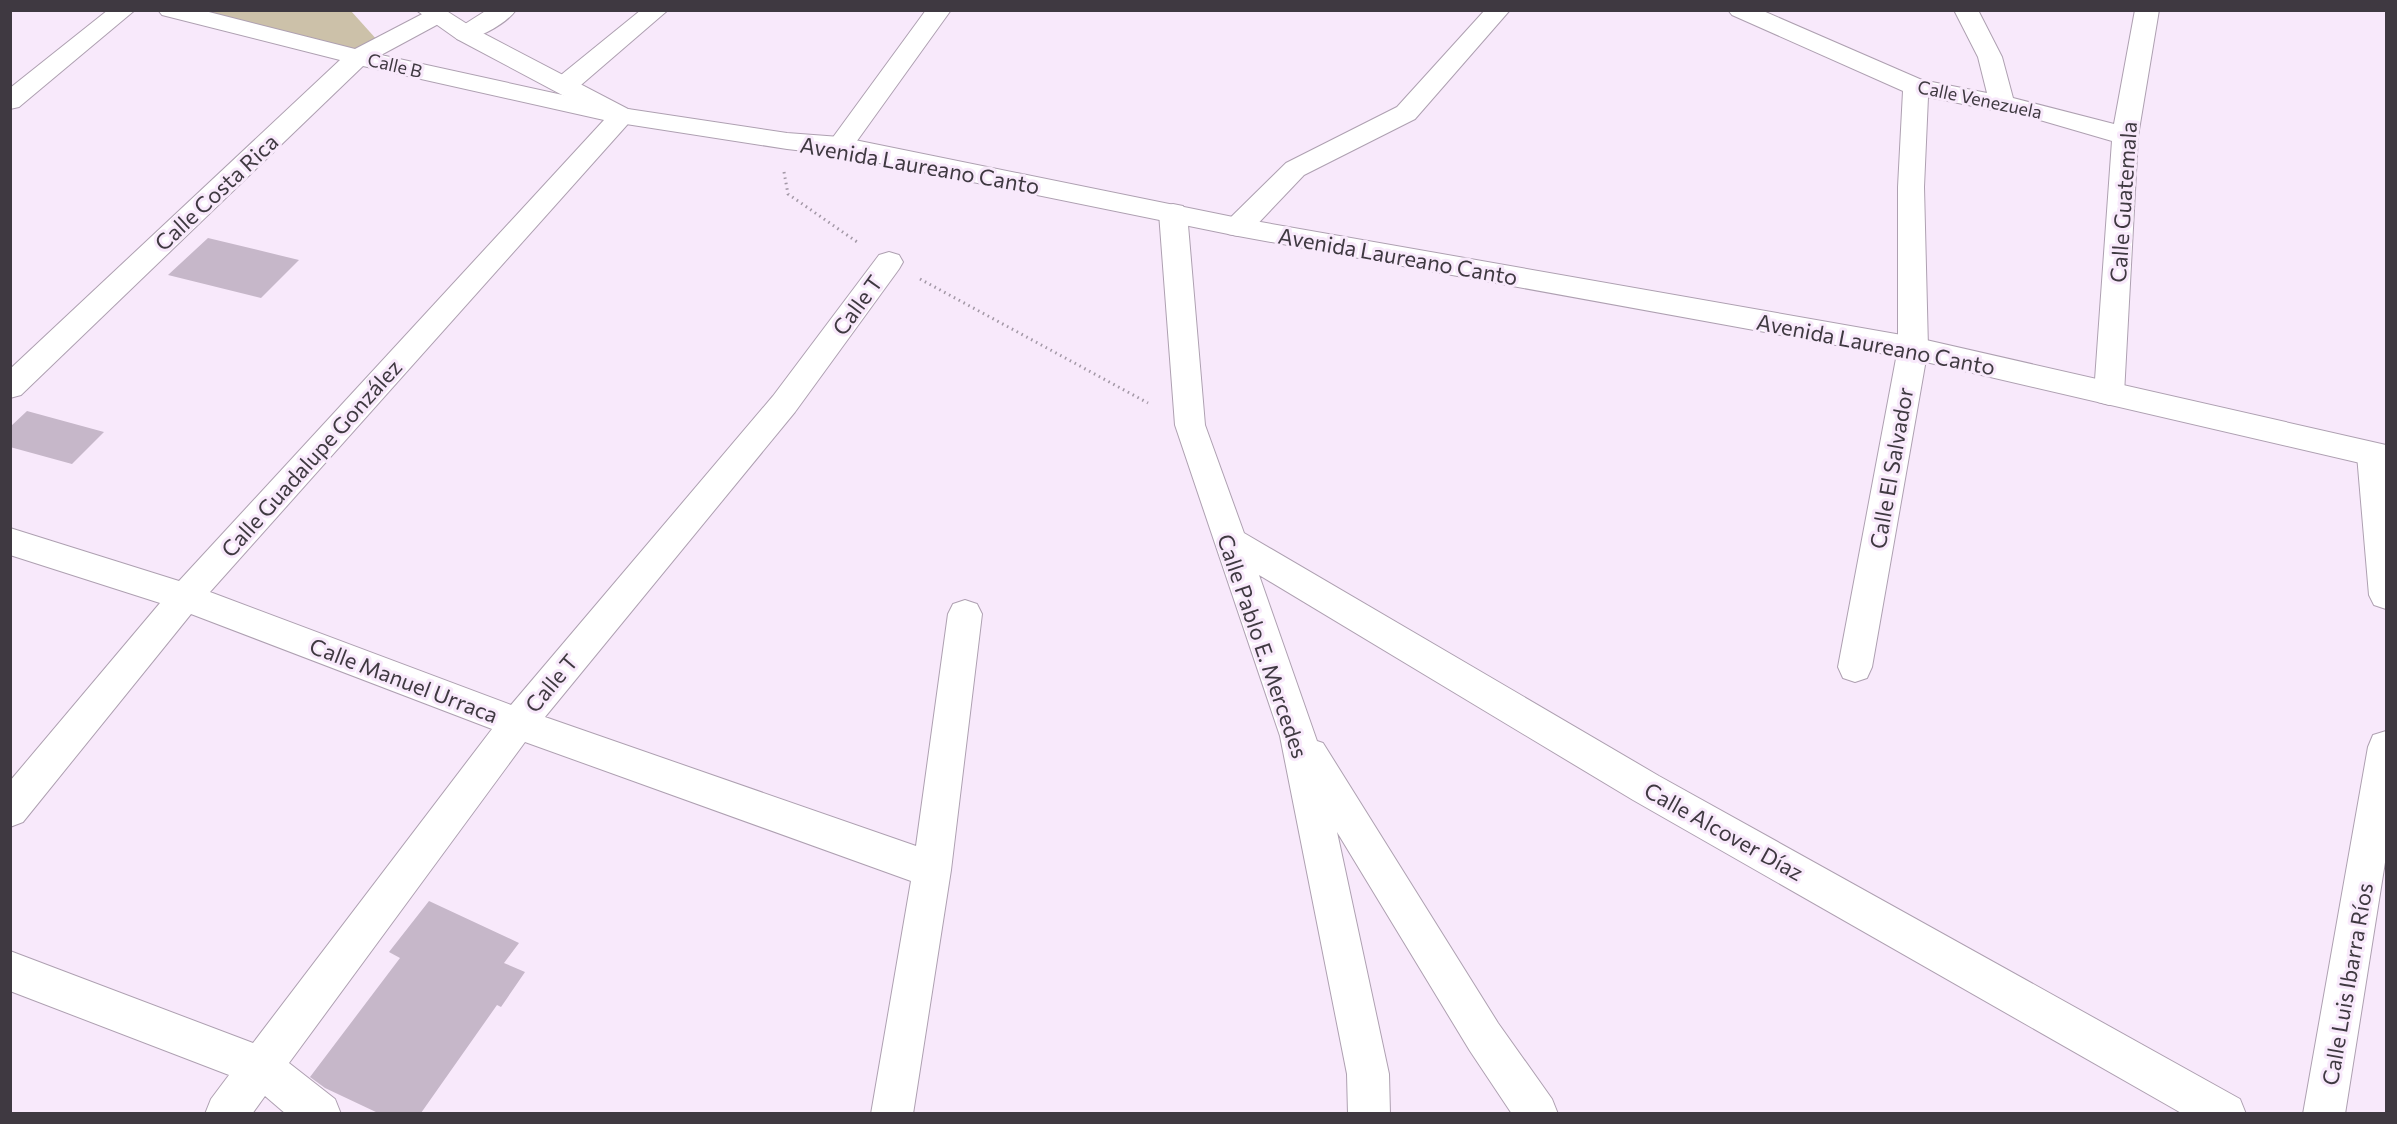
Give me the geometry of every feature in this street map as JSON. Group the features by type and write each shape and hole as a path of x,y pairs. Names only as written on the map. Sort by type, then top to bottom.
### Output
{"street":[{"path":"10,101 123,10"},
{"name":"Calle B","path":"170,10 358,57 622,116"},
{"path":"466,33 504,10"},
{"path":"565,85 656,10"},
{"path":"840,146 939,10"},
{"name":"Calle Venezuela","path":"1740,10 1916,87 2002,102 2125,136"},
{"path":"1966,10 1990,57 2002,102"},
{"name":"Calle Guatemala","path":"2109,394 2125,136 2147,10"},
{"path":"1238,227 1295,170 1406,113 1491,12"},
{"name":"Calle Costa Rica","path":"10,387 358,57 432,14"},
{"name":"Avenida Laureano Canto","path":"432,14 622,116 787,141 840,146 1238,227 1913,348 2380,456"},
{"name":"Calle El Salvador","path":"1854,667 1913,348 1911,187 1916,87"},
{"name":"Calle Guadalupe González","path":"10,810 185,597 622,116"},
{"name":"Calle Pablo E. Mercedes","path":"1173,213 1190,425 1228,540 1298,736 1368,1074 1369,1113"},
{"name":"Calle T","path":"226,1113 518,723 784,404 889,262"},
{"path":"2380,456 2386,595"},
{"name":"Calle Alcover Díaz","path":"1228,540 1646,788 2225,1113"},
{"name":"Calle Manuel Urraca","path":"10,541 185,597 518,723 932,870"},
{"path":"892,1113 932,870 965,614"},
{"path":"1298,736 1484,1037 1537,1113"},
{"name":"Calle Luis Ibarra Ríos","path":"2324,1113 2386,747"},
{"path":"10,971 261,1067 320,1113"}],"path":[{"path":"787,141 783,170 788,194 825,221 889,262 1190,425"}],"shaded area":[{"path":"186,11 351,11 387,51 363,66"}],"building":[{"path":"208,238 299,260 261,298 168,275"},
{"path":"27,411 104,432 72,464 10,447 10,427"},
{"path":"429,901 519,943 504,963 525,972 501,1007 497,1005 421,1113 378,1113 325,1088 310,1077 400,958 389,952"}]}
